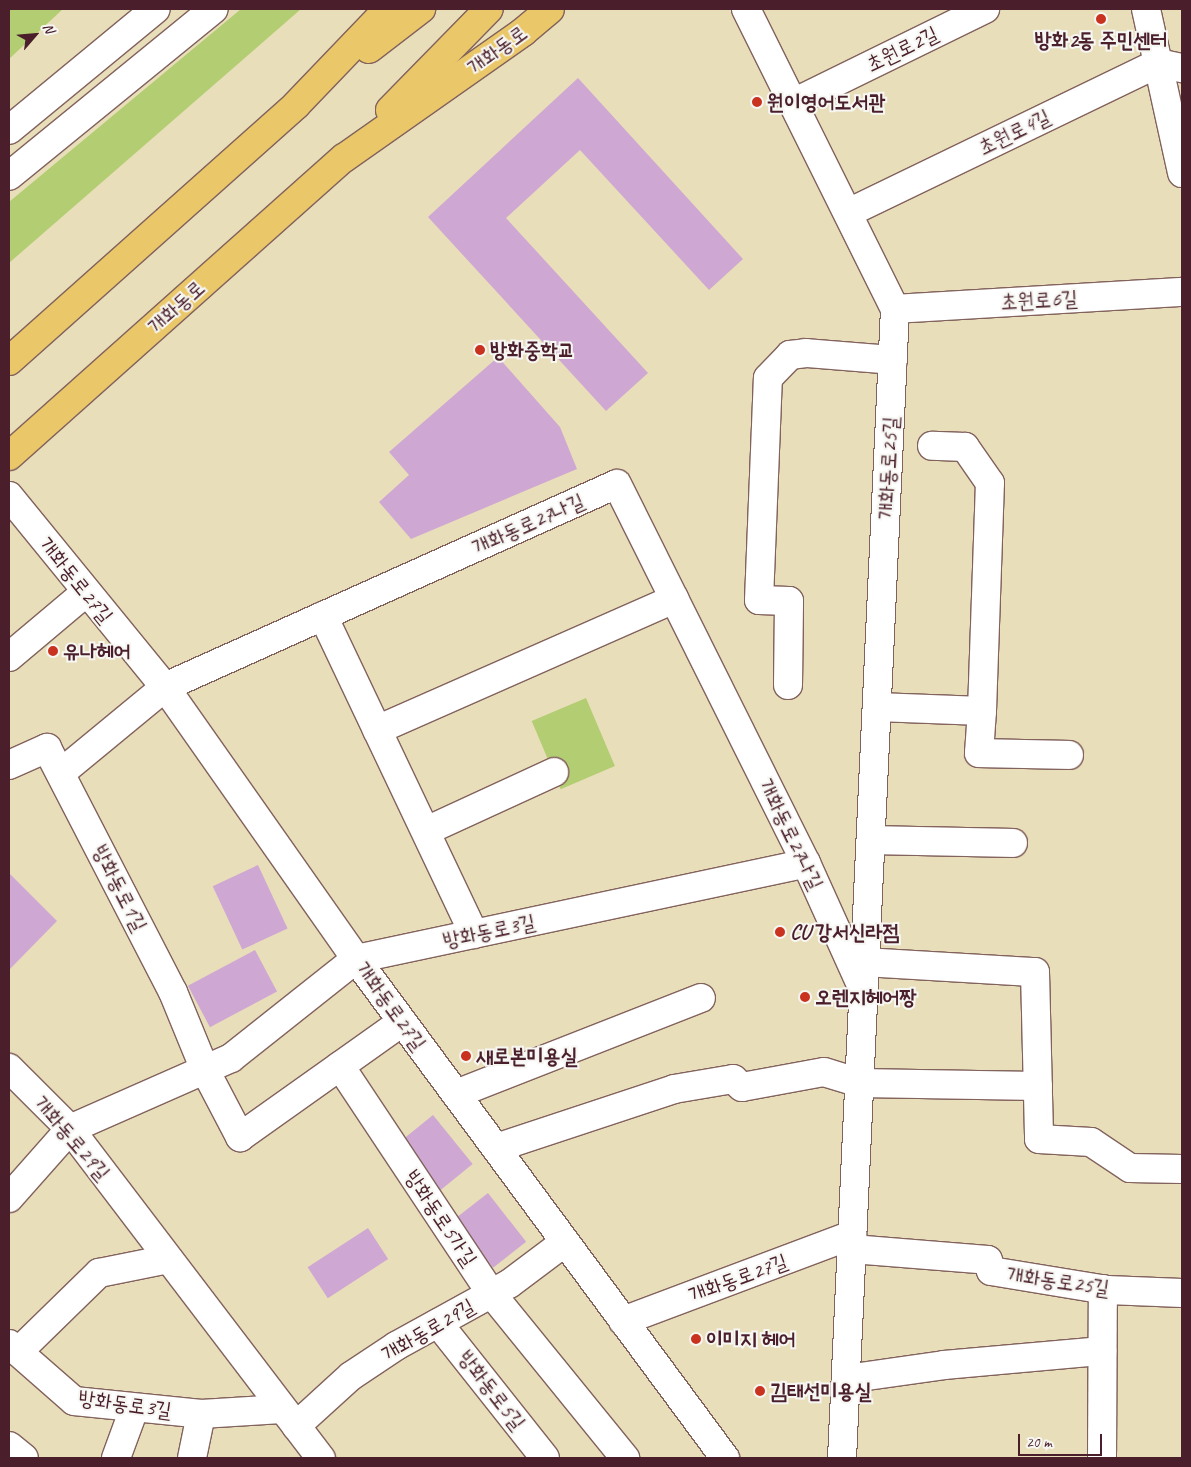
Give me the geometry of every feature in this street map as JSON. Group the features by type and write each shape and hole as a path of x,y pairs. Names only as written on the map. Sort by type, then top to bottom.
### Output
{"main road":[{"path":"296,105 388,9"},
{"path":"9,361 296,105 421,9"},
{"name":"개화동로","path":"9,456 344,158 489,9"},
{"name":"개화동로","path":"344,158 523,32 550,9"}],"street":[{"path":"9,130 156,9"},
{"path":"9,176 214,9"},
{"name":"개화동로25길","path":"746,9 895,308 842,1458"},
{"name":"초원로2길","path":"793,103 985,9"},
{"path":"1146,9 1170,65 1182,173"},
{"name":"초원로4길","path":"848,213 1170,65"},
{"name":"초원로6길","path":"895,308 1182,292"},
{"path":"788,685 789,601 759,600 768,378 790,355 806,353 893,360"},
{"path":"932,446 965,447 990,483 979,753 1069,755"},
{"name":"개화동로27나길","path":"165,687 617,484 806,864 864,990"},
{"name":"개화동로27길","path":"9,496 85,593 165,687 356,959 725,1458"},
{"path":"9,657 85,593"},
{"path":"377,730 674,598"},
{"path":"323,616 474,934"},
{"path":"62,772 165,687"},
{"path":"877,707 982,711"},
{"name":"방화동로1길","path":"9,765 47,748 62,772 173,992 205,1070"},
{"path":"426,831 554,772"},
{"path":"871,840 1013,843"},
{"name":"방화동로3길","path":"9,1198 70,1128 231,1058 356,959 806,864"},
{"path":"865,962 1035,972 1039,1139 1091,1142 1130,1168 1182,1170"},
{"path":"456,1094 701,998"},
{"path":"205,1070 240,1137 402,1022"},
{"name":"방화동로5가길","path":"340,1066 492,1293 625,1458"},
{"name":"개화동로29길","path":"9,1068 70,1128 289,1417 311,1455"},
{"path":"496,1148 674,1089 733,1079 742,1087 824,1072 859,1082 1038,1086"},
{"name":"개화동로29길","path":"289,1417 396,1346 492,1293 565,1242"},
{"name":"개화동로25길","path":"852,1242 988,1260 991,1271 1103,1289 1182,1293"},
{"name":"개화동로27길","path":"623,1321 852,1242"},
{"path":"14,1348 99,1273 169,1259"},
{"path":"1102,1458 1103,1289"},
{"name":"방화동로5길","path":"438,1322 545,1458"},
{"name":"방화동로3길","path":"14,1348 74,1401 134,1409 201,1414 289,1417"},
{"path":"846,1379 944,1365 1102,1351"},
{"path":"116,1458 134,1409"},
{"name":"방화동로3길","path":"192,1458 201,1414"},
{"path":"9,1446 24,1458"}],"green space":[{"path":"9,9 63,9 9,59"},
{"path":"241,9 301,9 9,263 9,202"},
{"path":"586,698 615,766 561,789 532,721"}],"building":[{"path":"578,78 743,259 709,290 580,150 506,218 648,373 606,411 428,217"},
{"path":"498,357 560,427 577,469 411,539 379,502 409,475 389,452"},
{"path":"258,865 288,928 242,950 213,886"},
{"path":"9,873 57,921 9,970"},
{"path":"255,950 277,991 210,1027 188,986"},
{"path":"433,1115 473,1164 440,1190 400,1141"},
{"path":"488,1193 526,1242 493,1268 455,1219"},
{"path":"368,1228 388,1259 328,1298 308,1267"}],"place":[{"name":"방화2동 주민센터","path":"1101,19"},
{"name":"원이영어도서관","path":"757,102"},
{"name":"방화중학교","path":"480,350"},
{"name":"유나헤어","path":"53,651"},
{"name":"CU 강서신라점","path":"780,932"},
{"name":"오렌지헤어짱","path":"805,997"},
{"name":"새로본미용실","path":"466,1056"},
{"name":"이미지 헤어","path":"696,1339"},
{"name":"김태선미용실","path":"760,1391"}]}
